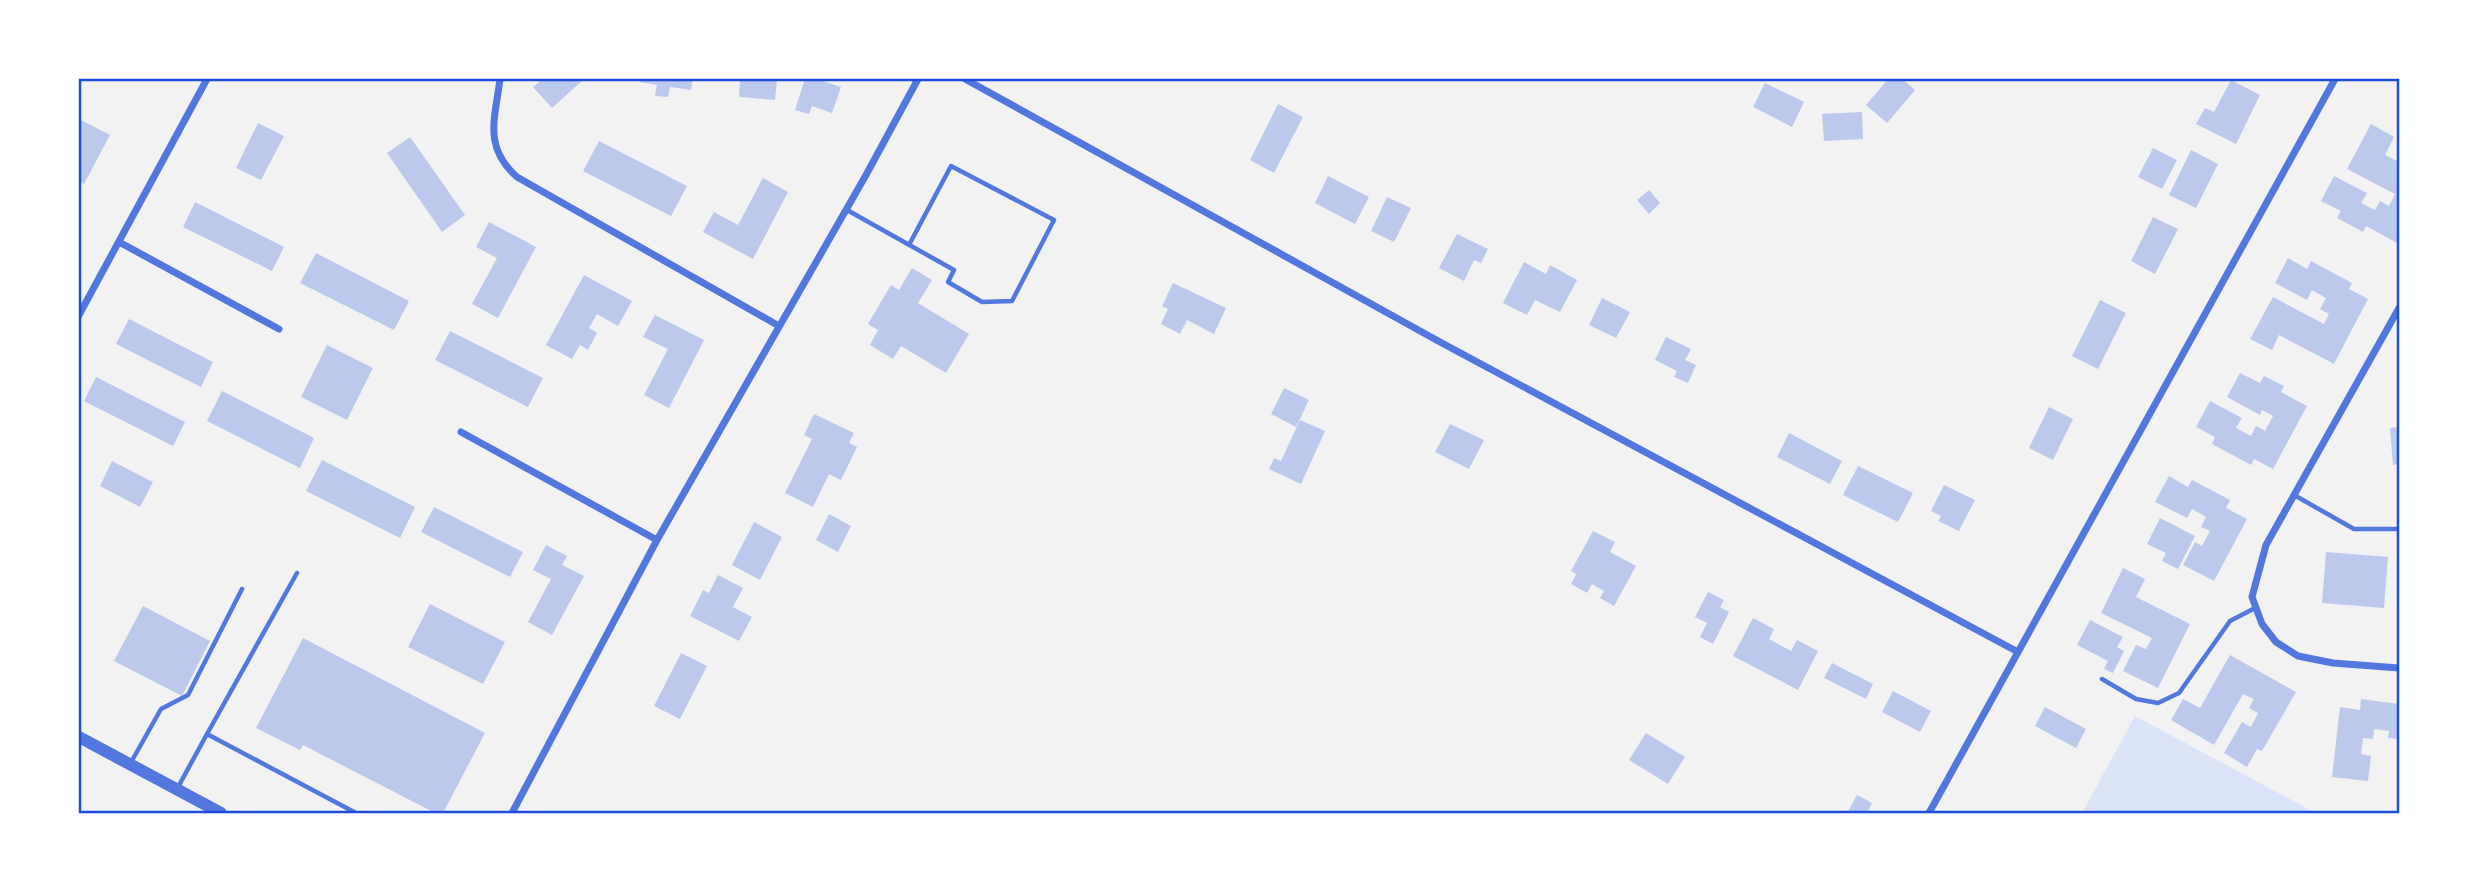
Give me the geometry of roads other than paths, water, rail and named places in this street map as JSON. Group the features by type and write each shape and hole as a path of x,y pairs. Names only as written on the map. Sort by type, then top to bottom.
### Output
{"street":[{"path":"79,315 208,79"},
{"path":"500,79 494,132 495,149 504,165 517,177 779,326"},
{"path":"512,813 657,540 918,79"},
{"path":"965,79 1427,336 2018,652"},
{"path":"1929,813 2335,79"},
{"path":"119,242 279,329"},
{"path":"2399,308 2266,545 2252,597 2262,624 2276,642 2298,656 2333,663 2399,668"},
{"path":"461,432 657,540"},
{"path":"79,737 221,813"}],"lane":[{"path":"846,209 909,245 954,270 948,282 982,302 1012,301 1054,220 951,166 909,245"},
{"path":"2294,495 2354,529 2399,529"},
{"path":"176,789 297,573"},
{"path":"130,764 161,709 188,695 242,589"},
{"path":"2102,679 2136,699 2158,703 2179,694 2230,621 2255,608"},
{"path":"207,734 356,813"}]}
